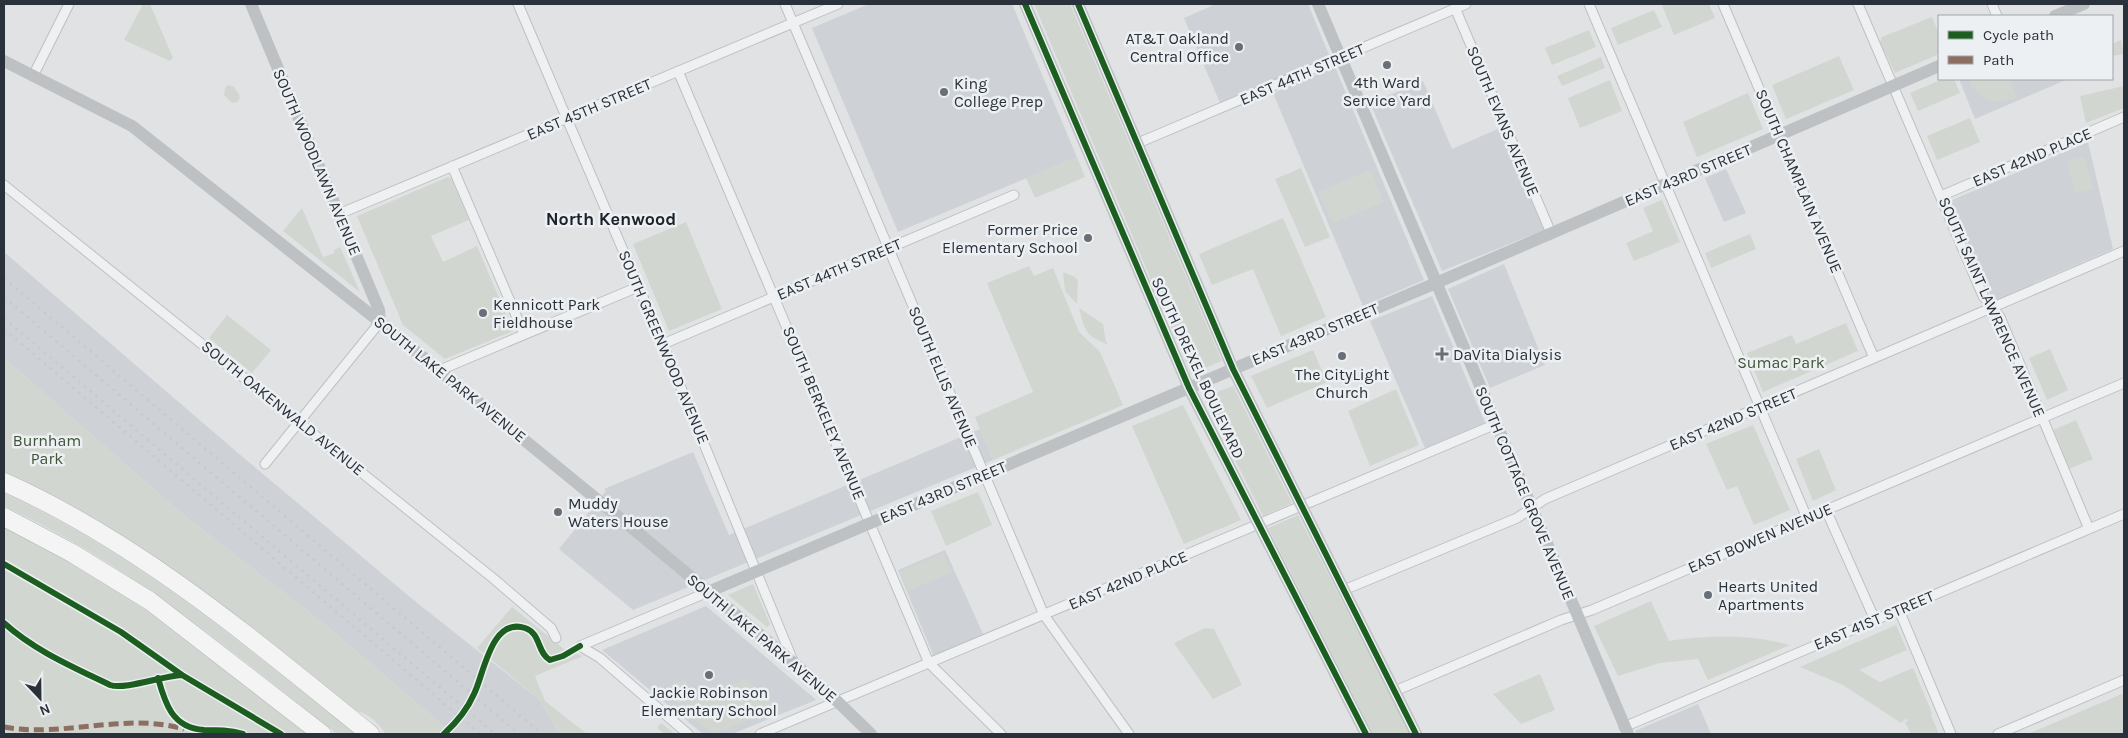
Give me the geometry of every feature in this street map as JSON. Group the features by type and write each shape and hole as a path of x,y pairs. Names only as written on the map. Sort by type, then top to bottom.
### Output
{"highway":[{"path":"4,482 84,524 167,576 214,610 370,734"},
{"path":"4,517 80,557 150,602 322,734"}],"street":[{"path":"33,76 69,4"},
{"name":"SOUTH WOODLAWN AVENUE","path":"251,4 379,310 380,322"},
{"name":"SOUTH GREENWOOD AVENUE","path":"518,4 663,344 795,664"},
{"name":"SOUTH ELLIS AVENUE","path":"785,4 1044,615 1129,734"},
{"name":"EAST 45TH STREET","path":"339,214 838,4"},
{"name":"SOUTH DREXEL BOULEVARD","path":"1025,4 1189,388 1366,734"},
{"name":"SOUTH DREXEL BOULEVARD","path":"1078,4 1233,369 1416,734"},
{"name":"SOUTH COTTAGE GROVE AVENUE","path":"1318,4 1626,730"},
{"name":"EAST 44TH STREET","path":"1138,143 1466,4"},
{"path":"1589,4 1807,518"},
{"name":"SOUTH CHAMPLAIN AVENUE","path":"1723,4 1874,358"},
{"name":"SOUTH SAINT LAWRENCE AVENUE","path":"1858,4 1983,296 2000,317 2089,529"},
{"path":"2057,15 2084,4"},
{"name":"SOUTH EVANS AVENUE","path":"1455,8 1551,233"},
{"name":"SOUTH LAKE PARK AVENUE","path":"4,62 132,126 440,370 795,664 871,734"},
{"name":"EAST 43RD STREET","path":"688,734 600,658 580,646 1436,283 1938,66"},
{"name":"SOUTH BERKELEY AVENUE","path":"678,71 930,663 1001,734"},
{"name":"EAST 42ND PLACE","path":"1941,196 2124,117"},
{"path":"452,166 524,334"},
{"name":"SOUTH OAKENWALD AVENUE","path":"4,185 300,421 494,579 551,628 556,638"},
{"name":"EAST 44TH STREET","path":"663,344 1014,195"},
{"name":"EAST 42ND STREET","path":"1344,590 1517,518 1545,499 2124,252"},
{"path":"440,370 638,287"},
{"path":"265,464 380,322"},
{"name":"EAST BOWEN AVENUE","path":"1395,691 2124,383"},
{"name":"EAST 42ND PLACE","path":"760,734 1496,424"},
{"path":"1826,510 1875,620"},
{"name":"EAST 41ST STREET","path":"1626,730 1898,610 2124,514"},
{"path":"1898,610 1951,734"},
{"path":"1998,734 2124,680"}],"shaded area":[{"name":"King College Prep","path":"869,4 1012,4 1077,157 898,232 812,28"},
{"path":"1216,4 1308,4 1330,57 1220,103 1184,18"},
{"path":"1335,67 1424,280 1363,306 1273,93"},
{"path":"1959,80 2066,80 1975,119"},
{"path":"1423,81 1452,149 1500,128 1544,230 1442,271 1370,103"},
{"path":"2088,142 2113,249 1993,301 1950,201"},
{"path":"1726,169 1746,213 1724,222 1705,178"},
{"path":"4,252 238,453 416,602 540,700 559,734 453,734 328,627 181,513 4,358"},
{"path":"1504,264 1545,365 1490,388 1448,289"},
{"path":"1432,296 1485,423 1425,448 1370,321"},
{"path":"980,429 993,460 633,610 559,549 606,491 604,489 693,452 729,535"},
{"path":"945,550 984,636 934,657 898,570"},
{"name":"Jackie Robinson Elementary School","path":"706,606 816,700 732,734 703,734 602,650"},
{"path":"1698,704 1711,734 1637,734 1635,731"}],"green space":[{"path":"143,4 150,4 173,58 170,61 124,40"},
{"path":"1034,4 1070,4 1222,361 1191,374"},
{"path":"1709,4 1715,18 1674,35 1662,5"},
{"path":"1654,10 1662,27 1618,45 1611,28"},
{"path":"1932,17 1938,32 1938,54 1895,73 1880,42 1882,37"},
{"path":"1589,30 1596,47 1552,65 1545,48"},
{"path":"2121,40 2124,54 2113,56 2113,44"},
{"path":"1839,56 1854,90 1786,119 1772,85"},
{"path":"1601,57 1605,68 1562,86 1557,76"},
{"path":"1610,80 1622,111 1580,128 1568,98"},
{"path":"1941,80 1954,80 1960,93 1918,111 1910,93"},
{"path":"1968,80 2009,80 2017,97 2000,101 1989,100 1972,87"},
{"path":"228,85 233,86 239,94 240,98 237,102 232,103 224,95 225,88"},
{"path":"2124,86 2124,108 2086,123 2080,96"},
{"path":"1748,93 1763,129 1697,157 1683,122"},
{"path":"1970,118 1980,142 1937,160 1927,136"},
{"path":"1077,157 1085,177 1035,198 1026,178"},
{"path":"2085,157 2093,189 2075,193 2067,161"},
{"path":"1301,168 1330,237 1305,247 1275,179"},
{"path":"1370,170 1384,202 1333,223 1318,192"},
{"path":"448,177 451,178 469,220 431,236 443,262 477,246 513,331 445,359 403,325 357,216"},
{"path":"1662,200 1680,242 1634,261 1626,243 1653,231 1643,208"},
{"path":"302,208 323,257 334,253 334,250 340,247 360,292 283,231"},
{"path":"1283,218 1326,317 1281,336 1253,269 1212,285 1199,254"},
{"path":"686,222 722,309 669,331 633,244"},
{"path":"1750,234 1756,249 1711,268 1705,253"},
{"path":"1029,266 1034,276 1053,268 1079,332 1100,352 1123,405 993,460 975,417 1033,392 987,283"},
{"path":"1063,272 1075,277 1078,281 1077,304 1065,291"},
{"path":"1079,308 1103,324 1106,342 1109,345 1091,336 1085,328"},
{"path":"227,315 271,350 252,373 209,338"},
{"name":"Sumac Park","path":"1846,323 1858,351 1763,392 1747,353 1792,335 1796,344"},
{"path":"2050,349 2068,390 2047,400 2029,358"},
{"path":"1313,350 1327,382 1267,408 1251,376"},
{"name":"Burnham Park","path":"4,358 181,513 328,627 453,734 386,734 370,717 357,711 191,582 87,515 4,473"},
{"path":"1233,386 1292,503 1263,516 1204,397"},
{"path":"1396,389 1419,445 1370,466 1348,411"},
{"path":"1183,405 1241,520 1184,544 1132,426"},
{"path":"2076,420 2093,459 2069,469 2053,430"},
{"path":"1753,425 1790,510 1754,525 1737,486 1727,490 1706,444"},
{"path":"1819,449 1836,490 1813,501 1796,459"},
{"path":"978,492 992,525 946,546 931,511"},
{"path":"4,493 107,548 139,569 264,661 355,734 337,734 217,640 135,581 93,554 4,506"},
{"path":"1298,515 1410,734 1373,734 1268,528"},
{"path":"4,527 76,565 135,602 307,734 4,734"},
{"path":"943,553 952,572 908,591 900,572"},
{"path":"753,584 770,624 767,627 728,595"},
{"path":"1651,601 1669,641 1745,637 1790,645 1708,680 1698,659 1660,663 1618,676 1594,626"},
{"path":"512,607 564,649 583,656 535,676 545,701 587,734 559,734 540,700 477,648"},
{"path":"1896,625 1907,650 1859,670 1880,682 1913,668 1939,734 1911,734 1905,722 1909,720 1906,719 1901,723 1843,685 1800,667"},
{"path":"1205,628 1214,629 1242,685 1213,699 1174,643"},
{"path":"1540,674 1555,710 1521,724 1493,694"},
{"path":"746,679 779,708 713,734 679,706"},
{"path":"685,680 693,698 679,704 671,685"},
{"path":"2124,693 2124,734 2028,734"},
{"path":"661,723 675,734 664,734 657,728"}],"railway":[{"path":"4,278 542,734"},
{"path":"4,297 519,734"},
{"path":"4,318 495,734"},
{"path":"4,329 480,734"}],"marked path":[{"path":"4,727 26,730 49,730 139,723 162,724 184,729"}],"cycle path":[{"path":"1025,4 1189,388 1366,734"},
{"path":"1078,4 1233,369 1416,734"},
{"path":"4,564 121,632 182,675"},
{"path":"4,623 41,650 110,685 125,686 182,675 281,734"},
{"path":"444,734 468,705 478,685 490,649 504,631 513,627 525,628 530,631 537,638 543,653 550,660 563,656 580,646"},
{"path":"158,678 167,705 184,725 204,730 219,730 243,734"}],"place":[{"name":"AT&T Oakland Central Office","path":"1239,47"},
{"name":"4th Ward Service Yard","path":"1387,65"},
{"name":"King College Prep","path":"944,92"},
{"name":"Former Price Elementary School","path":"1088,238"},
{"name":"Kennicott Park Fieldhouse","path":"483,313"},
{"name":"DaVita Dialysis","path":"1442,354"},
{"name":"The CityLight Church","path":"1342,356"},
{"name":"Muddy Waters House","path":"558,512"},
{"name":"Hearts United Apartments","path":"1708,595"},
{"name":"Jackie Robinson Elementary School","path":"709,675"}],"district":[{"name":"North Kenwood","path":"611,219"}]}
